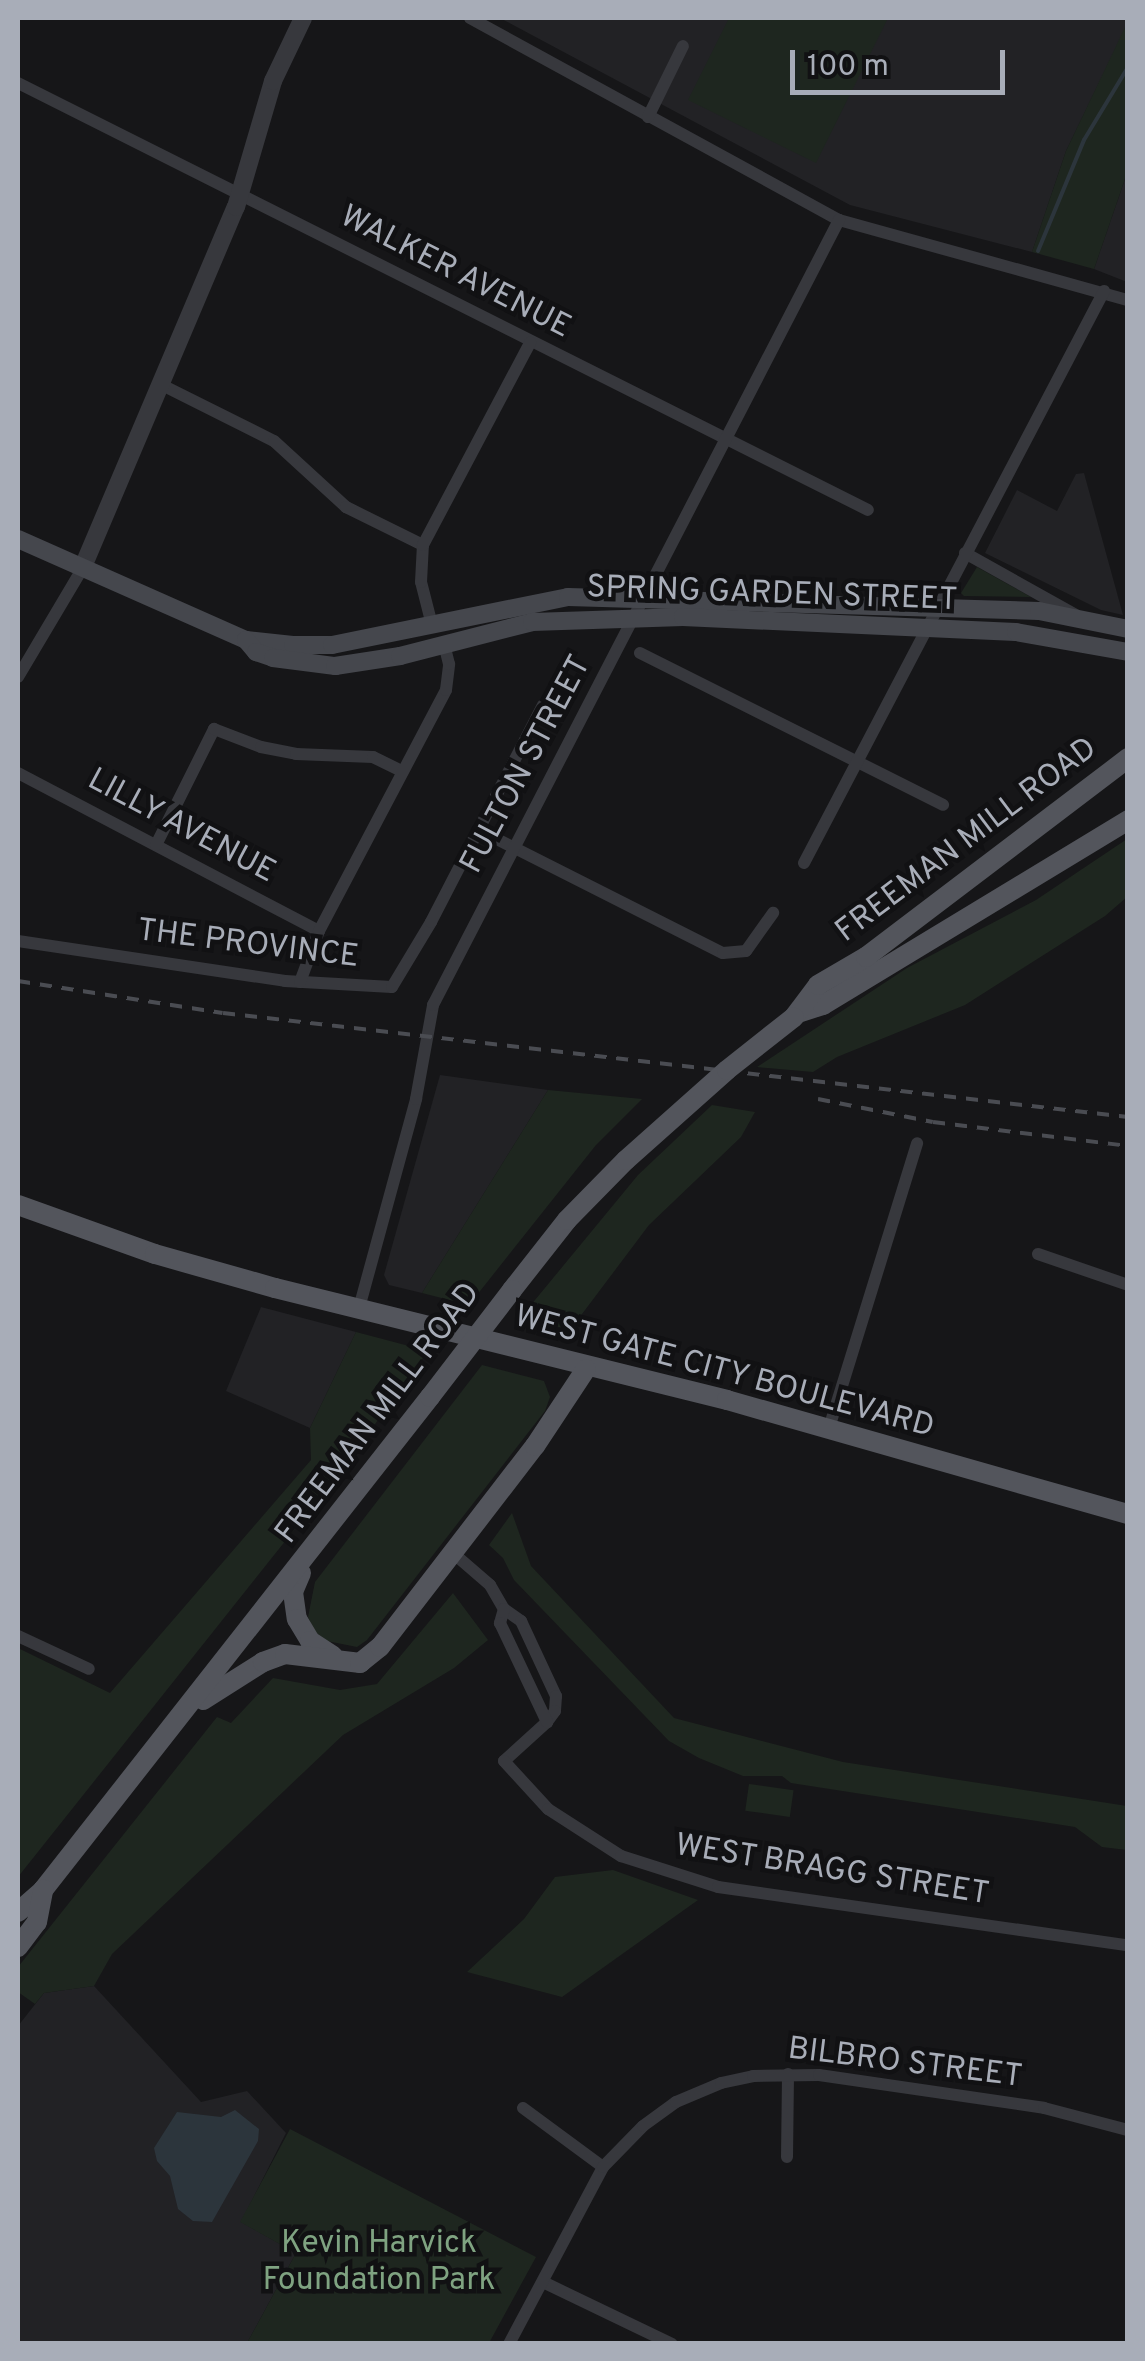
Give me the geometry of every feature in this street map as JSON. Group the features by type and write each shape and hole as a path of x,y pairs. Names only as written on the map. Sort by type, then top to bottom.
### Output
{"main road":[{"name":"SPRING GARDEN STREET","path":"18,539 246,640 332,645 568,597 937,607 1078,616 1128,629"},
{"name":"SPRING GARDEN STREET","path":"246,640 256,652 273,658 334,666 366,663 532,622 637,617 1016,632 1128,652"},
{"name":"FREEMAN MILL ROAD","path":"20,1908 44,1890 568,1220 626,1160 727,1070 798,1014 818,986 866,957 1125,761"},
{"name":"FREEMAN MILL ROAD","path":"798,1014 823,1005 1128,820"},
{"name":"WEST GATE CITY BOULEVARD","path":"18,1205 156,1254 829,1428 1128,1514"},
{"path":"188,1709 264,1662 285,1654 360,1662 380,1647 535,1446 586,1368"},
{"path":"307,1558 293,1592 297,1619 310,1641 332,1656 360,1662"},
{"name":"FREEMAN MILL ROAD","path":"18,1946 37,1922 44,1890"}],"street":[{"path":"18,677 66,602 82,569 239,194 273,81 302,18"},
{"path":"470,18 839,220 1128,300"},
{"path":"648,117 683,46"},
{"name":"WALKER AVENUE","path":"18,84 868,510"},
{"name":"FULTON STREET","path":"359,1308 416,1099 428,1017 457,952 648,598 839,220"},
{"path":"804,863 1104,291"},
{"path":"432,625 421,582 423,545 530,343"},
{"path":"160,384 274,441 346,507 423,545"},
{"path":"965,553 1078,616"},
{"path":"300,982 320,931 446,690 449,664 444,644"},
{"path":"640,652 943,805"},
{"name":"THE PROVINCE","path":"18,941 300,982 386,989 397,985 543,705"},
{"path":"156,845 214,729 262,747 296,754 374,757 402,771"},
{"name":"LILLY AVENUE","path":"18,772 320,931"},
{"path":"479,830 722,953 746,952 773,913"},
{"path":"829,1428 917,1143"},
{"path":"1038,1254 1128,1285"},
{"path":"452,1552 490,1584 504,1609 522,1621 556,1696 555,1711 547,1722 500,1623 504,1609"},
{"path":"18,1636 89,1669"},
{"path":"518,1663 536,1652"},
{"name":"WEST BRAGG STREET","path":"547,1722 504,1761 564,1822 620,1856 689,1881 1128,1944"},
{"path":"787,2157 788,2074"},
{"name":"BILBRO STREET","path":"509,2344 603,2167 643,2126 676,2102 721,2082 788,2074 1044,2108 1128,2130"},
{"path":"523,2108 603,2167"},
{"path":"543,2282 672,2344"}],"shaded area":[{"path":"500,18 1127,18 1128,23 1066,151 1032,252 850,205"},
{"path":"1127,173 1127,282 1094,269"},
{"path":"1084,473 1123,615 1101,610 985,553 1017,490 1057,511 1076,474"},
{"path":"440,1075 548,1090 422,1293 389,1285 384,1275"},
{"path":"261,1307 356,1332 310,1428 226,1391"},
{"path":"94,1986 201,2102 247,2091 286,2133 241,2222 296,2253 247,2343 18,2343 18,2026 44,1993"},
{"path":"235,2110 259,2129 258,2141 212,2222 193,2221 178,2209 170,2176 157,2161 154,2148 177,2112 221,2117"}],"green space":[{"path":"729,18 888,18 816,163 688,100"},
{"path":"1127,23 1127,173 1094,269 1032,252 1066,151"},
{"path":"977,567 1031,597 964,596 961,593"},
{"path":"1127,839 1127,897 1105,916 965,1005 837,1057 813,1072 757,1067 907,968 1036,900"},
{"path":"548,1090 642,1099 596,1145 469,1305 422,1293"},
{"path":"712,1105 755,1112 741,1137 649,1225 570,1330 521,1317 638,1175"},
{"path":"356,1332 428,1351 341,1471 18,1877 18,1648 110,1693 311,1460 310,1428"},
{"path":"482,1365 544,1381 550,1397 545,1411 367,1640 357,1647 327,1641 315,1632 308,1617 315,1582"},
{"path":"512,1513 531,1566 674,1718 843,1762 1127,1806 1127,1850 1102,1847 1075,1827 791,1783 782,1776 743,1776 699,1758 669,1741 514,1580 503,1558 489,1545"},
{"path":"453,1593 488,1640 454,1668 343,1735 112,1954 94,1986 44,1993 35,2004 18,1992 18,1967 217,1717 231,1723 273,1678 340,1690 377,1684"},
{"path":"749,1784 794,1790 790,1817 745,1811"},
{"path":"613,1870 698,1900 562,1997 467,1972 524,1919 555,1877"},
{"name":"Kevin Harvick Foundation Park","path":"290,2129 536,2257 489,2343 247,2343 296,2253 240,2222"}],"waterway":[{"path":"1038,251 1084,140 1128,67"}],"railway":[{"path":"18,981 223,1013 1128,1117"},
{"path":"818,1099 933,1122 1128,1146"}]}
